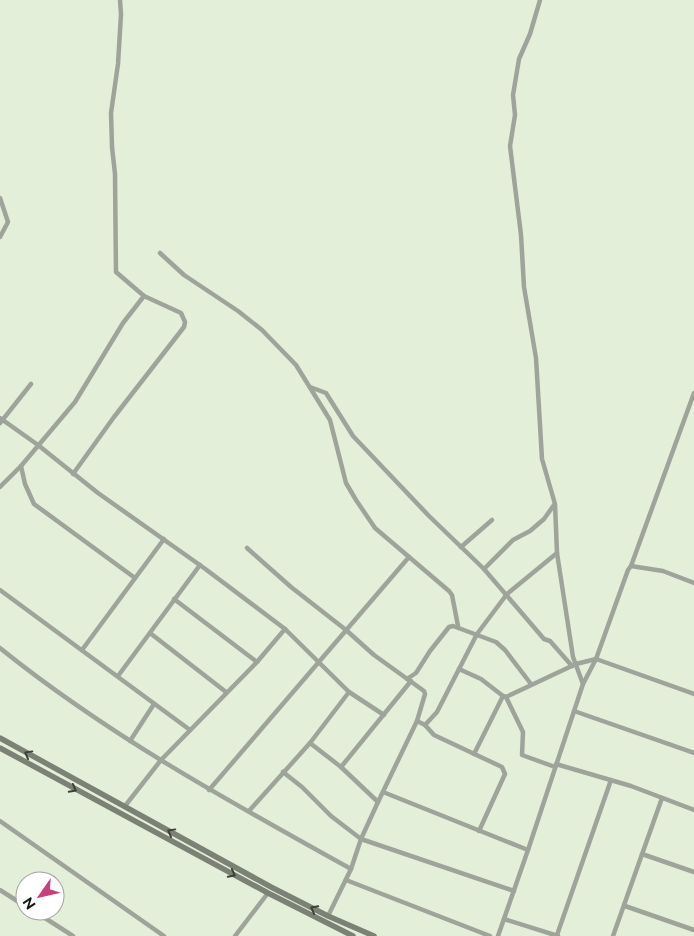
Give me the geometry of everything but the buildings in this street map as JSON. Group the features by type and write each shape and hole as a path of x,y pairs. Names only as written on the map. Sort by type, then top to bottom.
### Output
{"main road":[{"path":"0,738 125,806 325,923 353,936"},
{"path":"0,748 268,893 279,895 374,936"}],"street":[{"path":"73,474 114,417 184,328 185,322 181,313 144,296 116,272 115,174 111,113 118,64 120,0"},
{"path":"540,0 530,34 519,59 513,96 515,115 510,146 521,235 524,287 536,358 542,459 555,504 557,553 574,665"},
{"path":"0,198 8,222 0,237"},
{"path":"160,253 184,275 238,311 262,330 296,365 330,420 346,483 356,500 375,528 449,591 452,595 458,626"},
{"path":"0,486 21,466 75,402 123,323 144,296"},
{"path":"30,384 1,420 38,445 73,474 285,629 349,692 384,715"},
{"path":"309,386 326,393 352,436 429,516 484,569 544,639 550,642 574,665 584,684"},
{"path":"498,936 574,711 596,659 694,393"},
{"path":"21,466 25,484 34,504 135,578"},
{"path":"484,569 513,540 544,519 555,504"},
{"path":"461,546 492,520"},
{"path":"82,650 164,540"},
{"path":"247,548 291,587 346,630 374,655 424,691 425,694 416,721 361,839 351,869 328,916"},
{"path":"425,725 437,712 477,634 507,594 557,553"},
{"path":"209,790 409,557"},
{"path":"118,676 200,565"},
{"path":"631,566 664,571 694,582"},
{"path":"0,590 190,730"},
{"path":"174,599 257,662"},
{"path":"341,767 384,715 449,627 458,626 496,642 505,650 531,684"},
{"path":"125,806 161,760 257,662 285,629"},
{"path":"150,633 226,692"},
{"path":"0,648 36,676 130,741 209,790 351,869"},
{"path":"474,754 504,697 574,665 596,659 694,694"},
{"path":"459,669 481,679 504,697 524,732 522,755 555,766 631,786 693,808"},
{"path":"416,673 416,686"},
{"path":"249,811 310,743 349,692"},
{"path":"130,741 154,704"},
{"path":"574,711 694,753"},
{"path":"416,721 425,725 434,735 502,767 505,774 480,830"},
{"path":"310,743 341,767 378,802"},
{"path":"283,772 302,787 331,816 361,839 514,891"},
{"path":"504,919 558,936 611,780"},
{"path":"383,792 528,850"},
{"path":"613,936 662,798"},
{"path":"0,821 164,936"},
{"path":"642,854 694,872"},
{"path":"346,880 490,936"},
{"path":"0,890 15,900"},
{"path":"235,936 268,893"},
{"path":"625,906 694,930"},
{"path":"50,921 73,936"}]}
